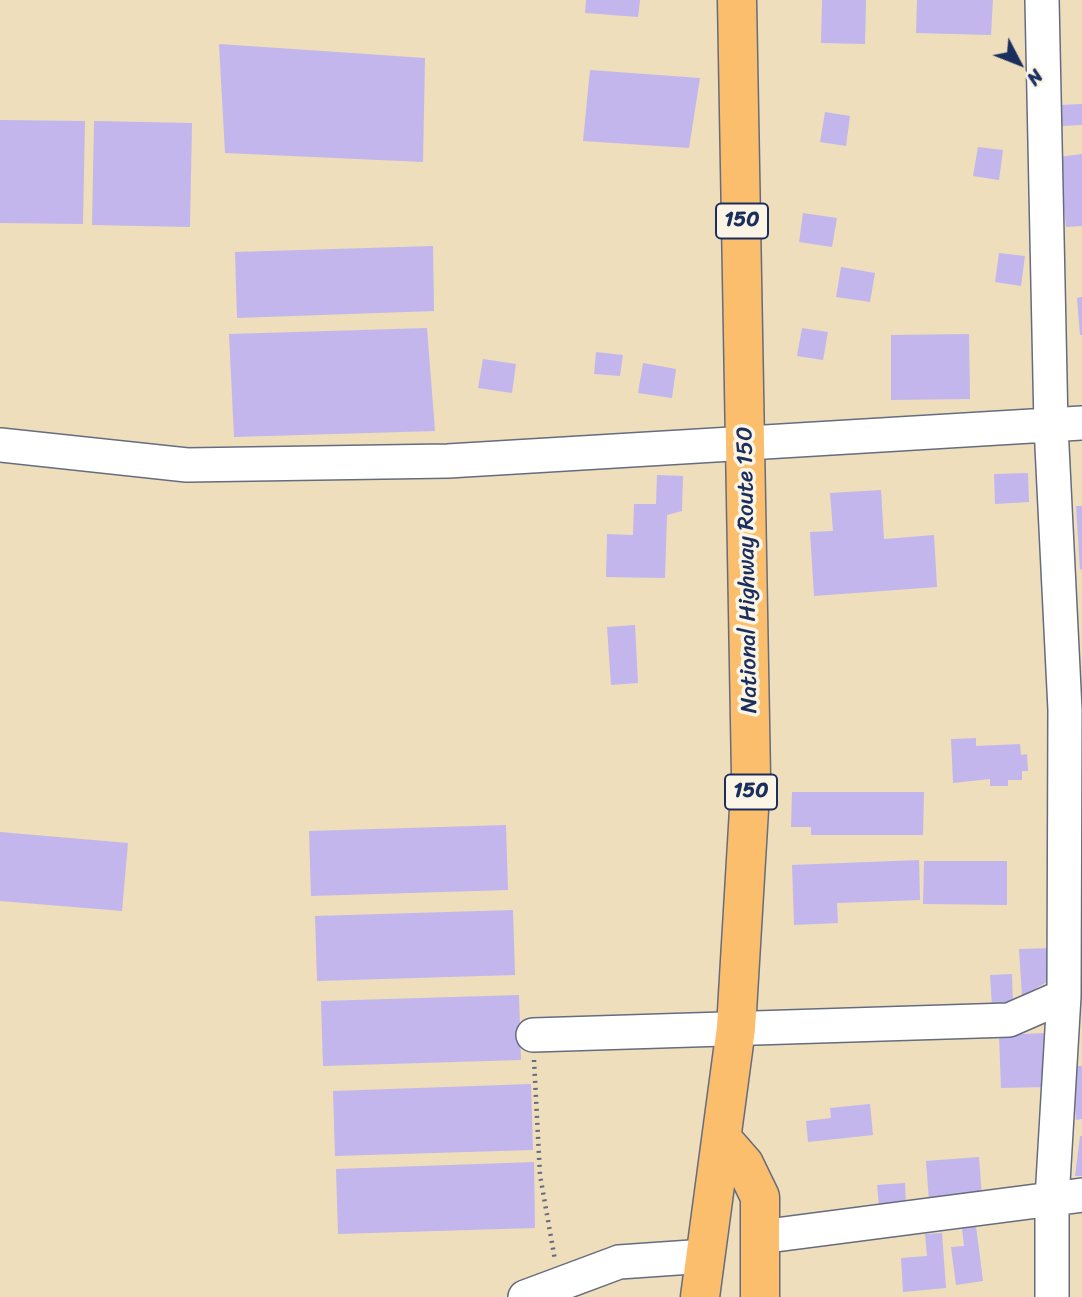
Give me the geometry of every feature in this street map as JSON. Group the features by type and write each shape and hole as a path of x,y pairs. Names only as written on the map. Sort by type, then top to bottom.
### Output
{"highway":[{"name":"National Highway Route 150","path":"700,1297 736,1028 751,776 737,0"},
{"path":"723,1140 744,1164 760,1197 760,1297"}],"street":[{"path":"1042,0 1050,290 1066,425 1065,710 1070,987 1067,1197 1052,1297"},
{"path":"0,445 187,466 448,461 1066,425"},
{"path":"533,1035 1009,1020 1070,987"},
{"path":"760,1237 1067,1197"},
{"path":"525,1297 619,1262 706,1256"}],"path":[{"path":"533,1035 540,1175 559,1284"}],"building":[{"path":"586,0 640,0 638,17 585,13"},
{"path":"822,0 866,0 865,44 821,43"},
{"path":"917,0 993,0 991,35 916,33"},
{"path":"219,44 425,58 423,162 225,153"},
{"path":"590,70 700,78 689,148 583,141"},
{"path":"1082,104 1082,125 1061,126 1060,105"},
{"path":"825,112 850,116 846,146 820,142"},
{"path":"0,120 85,121 83,224 0,223"},
{"path":"94,121 192,123 190,227 92,225"},
{"path":"978,147 1003,150 999,180 973,176"},
{"path":"1082,154 1082,226 1066,227 1059,157"},
{"path":"803,213 837,218 832,247 799,242"},
{"path":"433,246 434,311 237,318 235,252"},
{"path":"999,253 1025,256 1021,286 995,282"},
{"path":"841,267 875,273 870,302 836,297"},
{"path":"1082,297 1082,335 1080,335 1077,298"},
{"path":"427,328 435,431 234,437 229,334"},
{"path":"802,328 828,332 823,360 797,356"},
{"path":"969,334 970,399 891,400 891,335"},
{"path":"596,352 623,355 620,376 594,374"},
{"path":"483,359 516,364 512,393 478,388"},
{"path":"643,363 676,369 672,398 638,393"},
{"path":"1028,473 1029,502 995,504 994,474"},
{"path":"657,475 683,476 682,511 667,515 665,578 606,577 607,534 633,535 634,504 656,504"},
{"path":"881,490 884,539 934,535 937,587 814,596 810,532 833,531 830,493"},
{"path":"1076,506 1082,506 1080,570"},
{"path":"635,625 638,683 611,685 607,627"},
{"path":"976,738 976,746 1020,744 1021,755 1027,754 1028,771 1022,771 1022,780 1008,780 1008,786 990,786 990,779 953,783 951,739"},
{"path":"792,792 924,792 923,835 811,835 811,827 791,827"},
{"path":"506,825 508,890 311,896 309,831"},
{"path":"0,832 128,843 122,911 0,901"},
{"path":"919,860 920,900 837,903 838,923 794,925 792,865"},
{"path":"924,861 1007,861 1007,905 923,904"},
{"path":"513,910 515,975 317,981 315,916"},
{"path":"1053,948 1054,978 1022,996 1019,949"},
{"path":"1012,974 1013,1005 992,1006 990,975"},
{"path":"519,995 521,1060 323,1066 321,1001"},
{"path":"1046,1033 1048,1087 1001,1088 999,1035"},
{"path":"1073,1066 1082,1066 1082,1119 1076,1120"},
{"path":"531,1084 533,1150 335,1156 333,1091"},
{"path":"870,1104 873,1135 808,1142 806,1121 831,1118 830,1108"},
{"path":"1080,1136 1082,1176 1075,1176"},
{"path":"979,1157 982,1197 929,1201 926,1161"},
{"path":"534,1162 535,1228 338,1234 336,1169"},
{"path":"905,1183 906,1205 879,1206 877,1185"},
{"path":"976,1226 983,1281 956,1285 951,1247 964,1246 962,1228"},
{"path":"942,1233 946,1288 903,1292 901,1258 927,1256 925,1234"}]}
